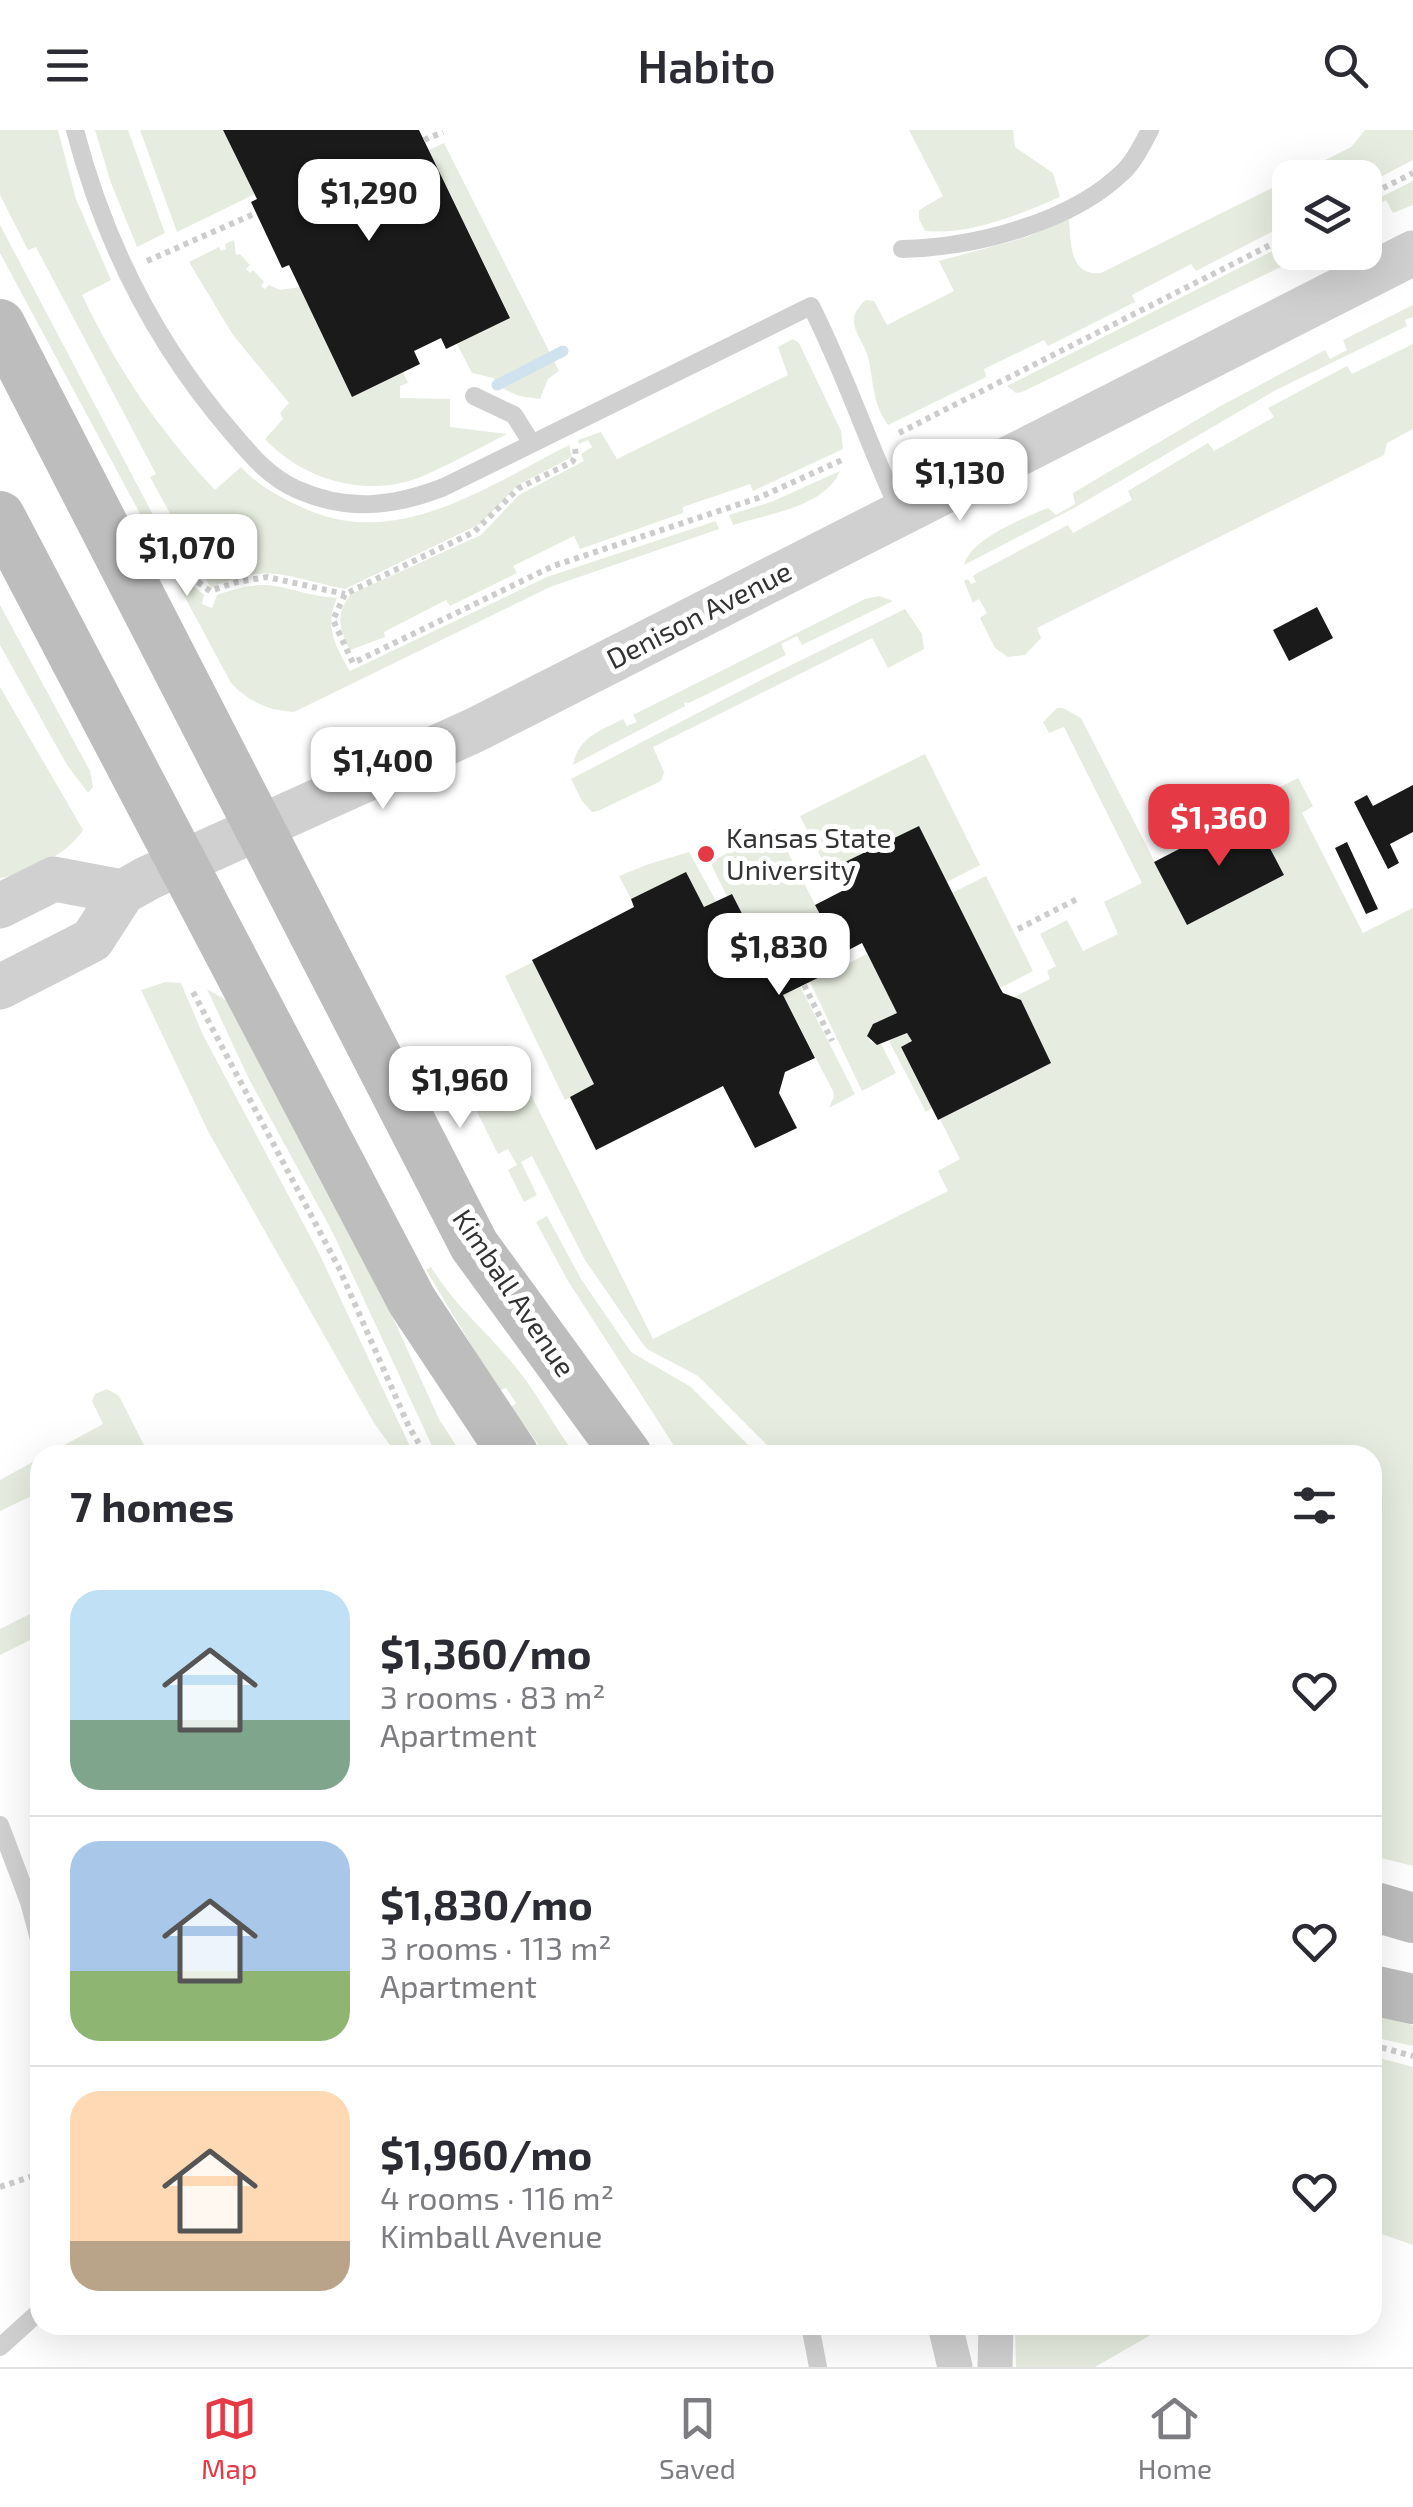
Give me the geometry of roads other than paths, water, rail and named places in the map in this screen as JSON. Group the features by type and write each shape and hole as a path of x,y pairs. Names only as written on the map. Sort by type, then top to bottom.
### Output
{"main road":[{"name":"Kimball Avenue","path":"0,324 474,1245 621,1445"},
{"path":"0,516 412,1301 507,1445"},
{"path":"1382,1909 1413,1918"},
{"path":"1382,1992 1413,1999"}],"street":[{"name":"Denison Avenue","path":"123,892 475,730 1413,253"},
{"path":"0,906 54,879 123,892 92,940 0,988"},
{"path":"936,2367 942,2335"},
{"path":"947,2335 955,2367"},
{"path":"995,2367 996,2335"}],"lane":[{"path":"75,130 104,224 164,342 211,409 262,467 293,488 330,502 367,506 405,502 444,488 812,306 900,512"},
{"path":"902,248 954,246 1059,213 1088,199 1127,168 1150,130"},
{"path":"474,396 514,415 531,442"},
{"path":"0,1825 30,1906"},
{"path":"0,2348 30,2321"},
{"path":"812,2335 818,2367"}],"waterway":[{"path":"497,385 563,351"}],"place":[{"name":"Kansas State University","path":"706,854"}]}
